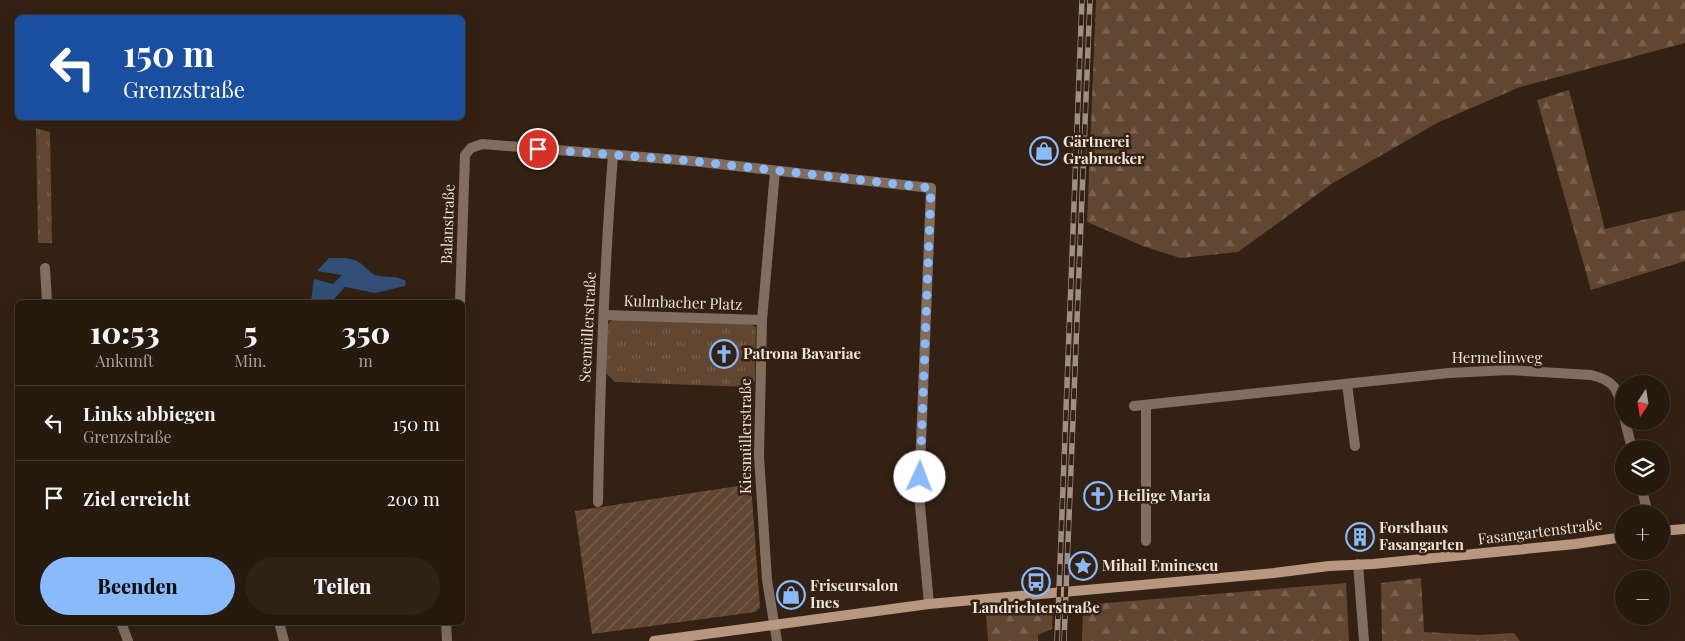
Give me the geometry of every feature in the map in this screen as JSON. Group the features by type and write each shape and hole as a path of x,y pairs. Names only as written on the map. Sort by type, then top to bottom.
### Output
{"street":[{"name":"Balanstraße","path":"460,300 465,155 471,148 482,144 613,155"},
{"path":"613,155 692,161 931,188 919,494 929,604"},
{"name":"Seemüllerstraße","path":"598,502 600,387 607,235 613,155"},
{"name":"Kiesmüllerstraße","path":"775,171 762,320 759,456 767,580 776,641"},
{"path":"44,268 47,300"},
{"name":"Kulmbacher Platz","path":"604,315 762,320"},
{"name":"Hermelinweg","path":"1134,406 1449,373 1509,370 1591,375 1611,382 1615,388"},
{"path":"1347,384 1355,446"},
{"path":"1146,405 1146,541"},
{"path":"1670,531 1685,529"},
{"name":"Fasangartenstraße","path":"654,641 929,604 1373,564 1566,545 1615,538"},
{"path":"1358,564 1364,641"},
{"path":"122,625 128,641"},
{"path":"280,625 284,641"},
{"path":"446,625 447,641"}],"green space":[{"path":"1096,0 1685,0 1685,43 1520,87 1439,122 1333,183 1238,252 1180,258 1143,246 1087,222"},
{"path":"1569,90 1605,229 1685,210 1685,261 1591,290 1537,100"},
{"path":"36,128 50,132 52,243 38,243"},
{"path":"613,319 750,324 756,327 755,380 749,387 615,382 606,373 606,326"},
{"path":"751,484 760,608 755,612 592,634 575,511"},
{"path":"1421,578 1424,632 1479,635 1514,633 1520,641 1382,641 1381,583"},
{"path":"1346,583 1349,641 1082,641 1083,605"},
{"path":"1053,607 1052,629 1038,635 1038,641 988,641 986,614"}],"water":[{"path":"329,258 343,258 360,263 376,275 396,277 406,281 405,286 375,293 345,287 334,300 311,300 314,279 333,284 342,275 317,271"}],"railway":[{"path":"1057,641 1082,0"},
{"path":"1064,641 1090,0"}],"place":[{"name":"Gärtnerei Grabrucker","path":"1044,151"},
{"name":"Patrona Bavariae","path":"724,354"},
{"name":"Heilige Maria","path":"1098,496"},
{"name":"Forsthaus Fasangarten","path":"1360,537"},
{"name":"Mihail Eminescu","path":"1083,566"},
{"name":"Landrichterstraße","path":"1036,582"},
{"name":"Friseursalon Ines","path":"791,595"}],"route":[{"path":"538,149 692,161 931,188 920,477"}]}
